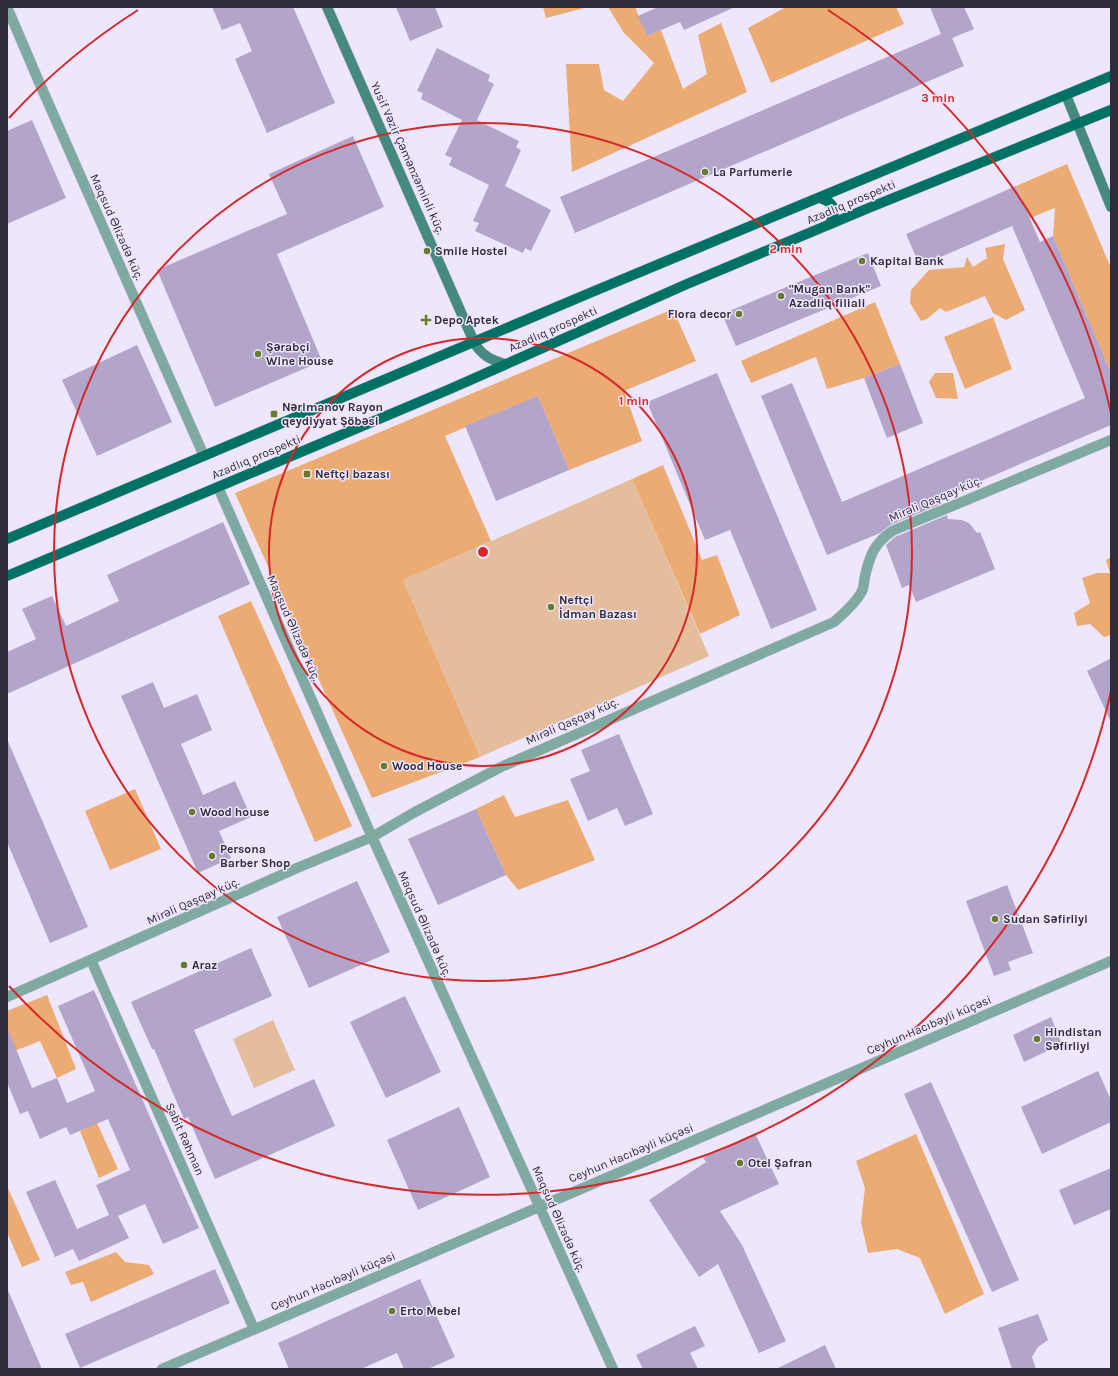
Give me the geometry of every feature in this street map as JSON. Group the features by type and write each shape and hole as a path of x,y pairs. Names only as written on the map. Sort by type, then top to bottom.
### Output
{"main road":[{"name":"Yusif Vəzir Çəmənzəminli küç.","path":"327,7 474,342 478,349 491,360 505,364"},
{"name":"Azadlıq prospekti","path":"7,539 592,292 1111,76"},
{"path":"1066,96 1111,207"},
{"name":"Azadlıq prospekti","path":"7,576 450,389 687,284 830,224 1111,110"},
{"path":"820,198 829,201 833,208 834,216 830,224"}],"street":[{"name":"Maqsud Əlizadə küç.","path":"7,7 204,456"},
{"name":"Mirəli Qaşqay küç.","path":"7,996 297,868 372,837 415,812 501,767 834,622 862,592 869,558 874,547 882,538 892,531 1111,440"},
{"name":"Maqsud Əlizadə küç.","path":"218,487 372,837 613,1369"},
{"name":"Sabit Rəhman","path":"91,960 254,1329"},
{"name":"Ceyhun Hacıbəyli küçəsi","path":"162,1369 179,1365 254,1329 1111,961"}],"shaded area":[{"path":"543,7 588,7 546,18"},
{"path":"608,7 635,7 647,36 661,30 683,89 707,74 698,35 721,23 747,92 572,172 566,64 599,64 604,90 623,101 654,63 624,33"},
{"path":"786,7 896,7 904,24 771,83 748,28"},
{"path":"1067,164 1111,268 1111,373 1053,236 1055,208 1030,218 1016,186"},
{"path":"1005,244 1003,259 1025,310 1006,320 993,313 985,296 946,312 940,308 927,319 921,321 910,303 911,290 929,270 964,267 967,257 973,267 987,258 985,248"},
{"path":"875,302 900,364 864,378 827,389 816,357 751,383 741,361"},
{"path":"673,309 696,361 624,391 642,441 569,470 538,396 445,436 491,541 403,580 480,757 372,798 235,493"},
{"path":"993,317 1012,369 965,389 944,337"},
{"path":"935,373 953,373 958,399 936,398 929,382"},
{"path":"663,465 702,560 717,555 740,615 700,634 632,479"},
{"name":"Neftçi İdman Bazası","path":"632,479 709,656 480,757 403,580"},
{"path":"1111,557 1111,635 1104,637 1090,624 1077,626 1074,613 1090,603 1082,578 1097,573 1110,573 1106,560"},
{"path":"251,601 352,826 315,842 218,616"},
{"path":"135,789 161,849 110,870 85,811"},
{"path":"504,795 515,817 568,800 595,860 518,890 506,875 476,809"},
{"path":"47,995 76,1069 57,1078 40,1041 7,1054 7,1011"},
{"path":"273,1020 295,1070 254,1088 233,1039"},
{"path":"97,1123 118,1169 99,1178 80,1131"},
{"path":"916,1134 984,1294 945,1314 920,1258 897,1249 868,1253 861,1222 865,1188 856,1161"},
{"path":"7,1186 40,1260 22,1267 7,1232"},
{"path":"116,1252 125,1262 149,1265 154,1274 91,1302 83,1282 71,1285 65,1272"}],"building":[{"path":"212,7 293,7 335,103 267,133 235,59 252,51 240,23 222,30"},
{"path":"396,7 435,7 443,27 410,41"},
{"path":"658,7 735,7 684,30 680,22 647,36 638,16"},
{"path":"930,7 964,7 974,29 952,38 964,66 575,233 560,197 941,34"},
{"path":"437,48 490,75 488,81 494,84 477,120 519,141 516,147 521,150 505,186 551,210 531,251 525,248 523,253 475,231 479,223 473,221 489,185 449,165 452,158 445,155 462,120 421,99 423,93 417,91"},
{"path":"32,120 66,198 7,224 7,131"},
{"path":"353,136 384,207 277,254 322,361 215,407 157,270 287,214 269,174"},
{"path":"1016,186 1040,242 1053,236 1111,373 1111,425 939,499 941,504 890,525 880,533 827,555 761,396 792,383 842,502 1085,398 1012,226 920,266 906,234"},
{"path":"868,253 881,286 736,346 722,314"},
{"path":"137,345 172,422 97,456 62,380"},
{"path":"900,364 923,423 887,438 864,378"},
{"path":"717,373 817,610 771,629 730,530 705,540 647,402"},
{"path":"538,396 569,470 496,501 465,426"},
{"path":"947,515 948,519 962,520 969,523 977,533 980,532 995,569 916,602 909,585 902,588 886,545 895,537"},
{"path":"223,522 250,584 7,694 7,652 36,639 22,609 52,596 66,626 119,601 107,575"},
{"path":"1111,658 1111,722 1087,671"},
{"path":"153,682 164,708 197,694 212,730 181,744 203,795 235,781 251,817 219,831 231,858 198,873 121,696"},
{"path":"619,734 653,814 625,826 617,808 588,821 570,779 590,771 581,750"},
{"path":"7,739 88,927 50,943 7,842"},
{"path":"476,809 506,875 438,905 408,839"},
{"path":"357,881 390,952 309,988 277,917"},
{"path":"1007,885 1033,953 1008,962 1011,970 994,976 966,901"},
{"path":"251,948 272,996 194,1030 232,1116 314,1079 335,1126 215,1179 188,1117 184,1119 154,1049 152,1049 131,1002"},
{"path":"94,990 199,1228 163,1244 145,1204 118,1216 129,1238 79,1261 73,1249 55,1257 26,1192 55,1180 77,1229 109,1215 96,1185 130,1170 108,1119 70,1135 66,1127 40,1139 28,1111 20,1114 7,1082 7,1027 32,1088 57,1078 67,1103 95,1091 58,1006"},
{"path":"405,996 441,1072 386,1098 350,1022"},
{"name":"Hindistan Səfirliyi","path":"1051,1017 1062,1044 1024,1062 1013,1035"},
{"path":"1098,1071 1111,1100 1111,1122 1042,1154 1021,1107"},
{"path":"931,1082 1019,1280 992,1292 904,1094"},
{"path":"459,1107 490,1177 418,1210 387,1140"},
{"path":"755,1133 779,1184 720,1211 742,1245 786,1341 759,1353 718,1264 699,1277 649,1200 706,1162 703,1157"},
{"path":"1111,1168 1111,1209 1074,1225 1059,1190"},
{"path":"215,1269 230,1303 80,1368 65,1334"},
{"name":"Erto Mebel","path":"420,1279 455,1357 428,1369 404,1369 397,1353 361,1369 289,1369 278,1343"},
{"path":"7,1288 42,1369 7,1369"},
{"path":"1038,1314 1048,1340 1038,1347 1032,1357 1036,1369 1012,1369 998,1328"},
{"path":"695,1326 705,1346 690,1353 698,1369 643,1369 636,1355"},
{"path":"825,1345 836,1369 776,1369"}],"place":[{"name":"La Parfumerie","path":"705,172"},
{"name":"Smile Hostel","path":"427,251"},
{"name":"Kapital Bank","path":"862,261"},
{"name":"\"Mugan Bank\" Azadliq filiali","path":"781,296"},
{"name":"Flora decor","path":"739,314"},
{"name":"Depo Aptek","path":"426,320"},
{"name":"Şərabçi Wine House","path":"258,354"},
{"name":"Nərimanov Rayon qeydiyyat Şöbəsi","path":"274,414"},
{"name":"Neftçi bazası","path":"307,474"},
{"name":"Neftçi İdman Bazası","path":"551,607"},
{"name":"Wood House","path":"384,766"},
{"name":"Wood house","path":"192,812"},
{"name":"Persona Barber Shop","path":"212,856"},
{"name":"Sudan Səfirliyi","path":"995,919"},
{"name":"Araz","path":"184,965"},
{"name":"Hindistan Səfirliyi","path":"1037,1039"},
{"name":"Otel Şafran","path":"740,1163"},
{"name":"Erto Mebel","path":"392,1311"}]}
